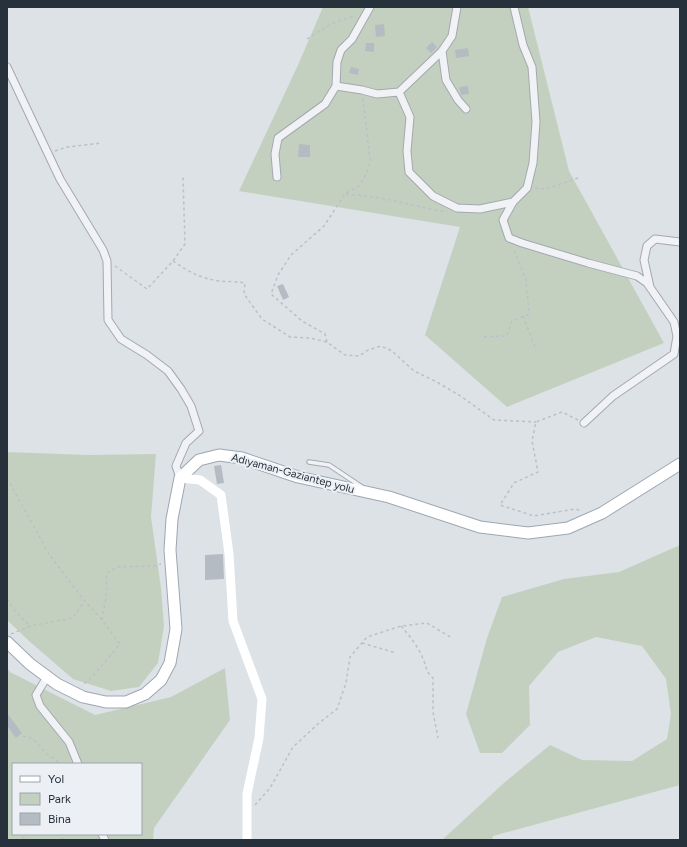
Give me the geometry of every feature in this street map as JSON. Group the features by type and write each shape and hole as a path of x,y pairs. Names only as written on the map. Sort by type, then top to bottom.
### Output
{"main road":[{"name":"Adıyaman-Gaziantep yolu","path":"180,478 199,460 219,454 242,458 298,477 389,497 480,527 528,533 568,528 594,517 680,464"},
{"path":"7,642 30,664 47,677 57,684 83,697 106,702 126,702 144,694 160,680 170,663 176,629 170,550 172,519 180,478"}],"street":[{"path":"277,177 275,154 278,138 324,104 336,86 337,62 341,50 352,39 370,7"},
{"path":"336,86 377,94 399,92 426,68 442,51 452,36 457,7"},
{"path":"514,7 523,45 532,67 536,122 533,163 527,188 513,202 503,220 509,238 588,263 637,276 648,284 674,322 677,336 674,354 613,396 584,423"},
{"path":"442,51 446,80 458,100 466,109"},
{"path":"7,67 60,179 103,250 106,261 108,320 121,338 147,354 168,371 191,406 199,431 186,443 176,466 180,478 200,480 221,495 229,554 233,621 262,699 259,738 247,794 247,840"},
{"path":"399,92 410,117 407,151 409,172 433,196 458,208 480,209 513,202"},
{"path":"650,288 644,260 647,246 655,239 680,242"},
{"path":"47,677 36,694 40,706 69,742 78,763"}],"lane":[{"path":"309,462 329,465 372,493"}],"path":[{"path":"307,39 324,27 346,17 366,15"},
{"path":"327,342 325,334 302,321 271,294 278,275 291,255 324,226 345,194 360,185 367,172 370,160 362,90"},
{"path":"47,154 67,147 102,143"},
{"path":"106,261 147,289 174,261 185,244 183,177"},
{"path":"527,188 546,189 578,178"},
{"path":"345,194 392,200 418,207 447,212 458,208"},
{"path":"484,337 507,336 512,322 529,314 526,280 509,238"},
{"path":"174,261 187,271 203,278 245,283 244,294 262,319 290,337 310,338 327,342 346,355 360,356 368,350 382,346 392,351 414,371 459,395 494,420 536,422 562,412 584,423"},
{"path":"523,316 535,347"},
{"path":"536,422 532,441 538,472 514,483 500,505 534,516 575,509 594,517"},
{"path":"7,478 49,554 120,644 93,676 74,693"},
{"path":"102,620 107,591 106,574 117,567 154,566 171,562"},
{"path":"7,599 15,612 30,626"},
{"path":"7,636 30,626 73,618 85,601"},
{"path":"247,814 270,788 293,747 320,722 337,709 346,683 350,657 367,637 401,626 427,623 452,638"},
{"path":"401,626 410,636 424,661 428,673 433,678 433,712 438,738"},
{"path":"362,643 396,653"},
{"path":"23,736 32,738 47,754 60,763"},
{"path":"22,837 30,840"}],"green space":[{"path":"323,7 528,7 569,171 664,343 507,407 425,335 460,227 239,191 298,65"},
{"path":"7,452 88,455 156,454 151,517 161,588 164,626 158,663 139,687 111,691 73,679 7,620"},
{"path":"680,545 680,785 493,836 492,840 442,840 505,782 550,745 582,760 632,761 667,739 671,714 666,679 642,646 596,637 558,652 529,686 530,725 502,753 480,753 466,714 487,638 502,597 564,579 619,572"},
{"path":"7,668 10,672 95,715 171,697 225,668 230,720 154,828 153,840 7,840"}],"building":[{"path":"384,24 385,36 376,37 375,25"},
{"path":"432,42 437,47 431,53 426,48"},
{"path":"366,43 374,43 374,52 365,51"},
{"path":"468,48 469,56 456,58 455,50"},
{"path":"351,67 359,69 358,75 349,73"},
{"path":"468,86 469,94 461,95 459,87"},
{"path":"299,144 310,145 310,157 298,157"},
{"path":"283,284 289,297 283,300 277,286"},
{"path":"221,465 224,483 217,484 214,466"},
{"path":"223,554 224,579 205,580 205,555"},
{"path":"7,713 22,733 16,738 7,726"}]}
